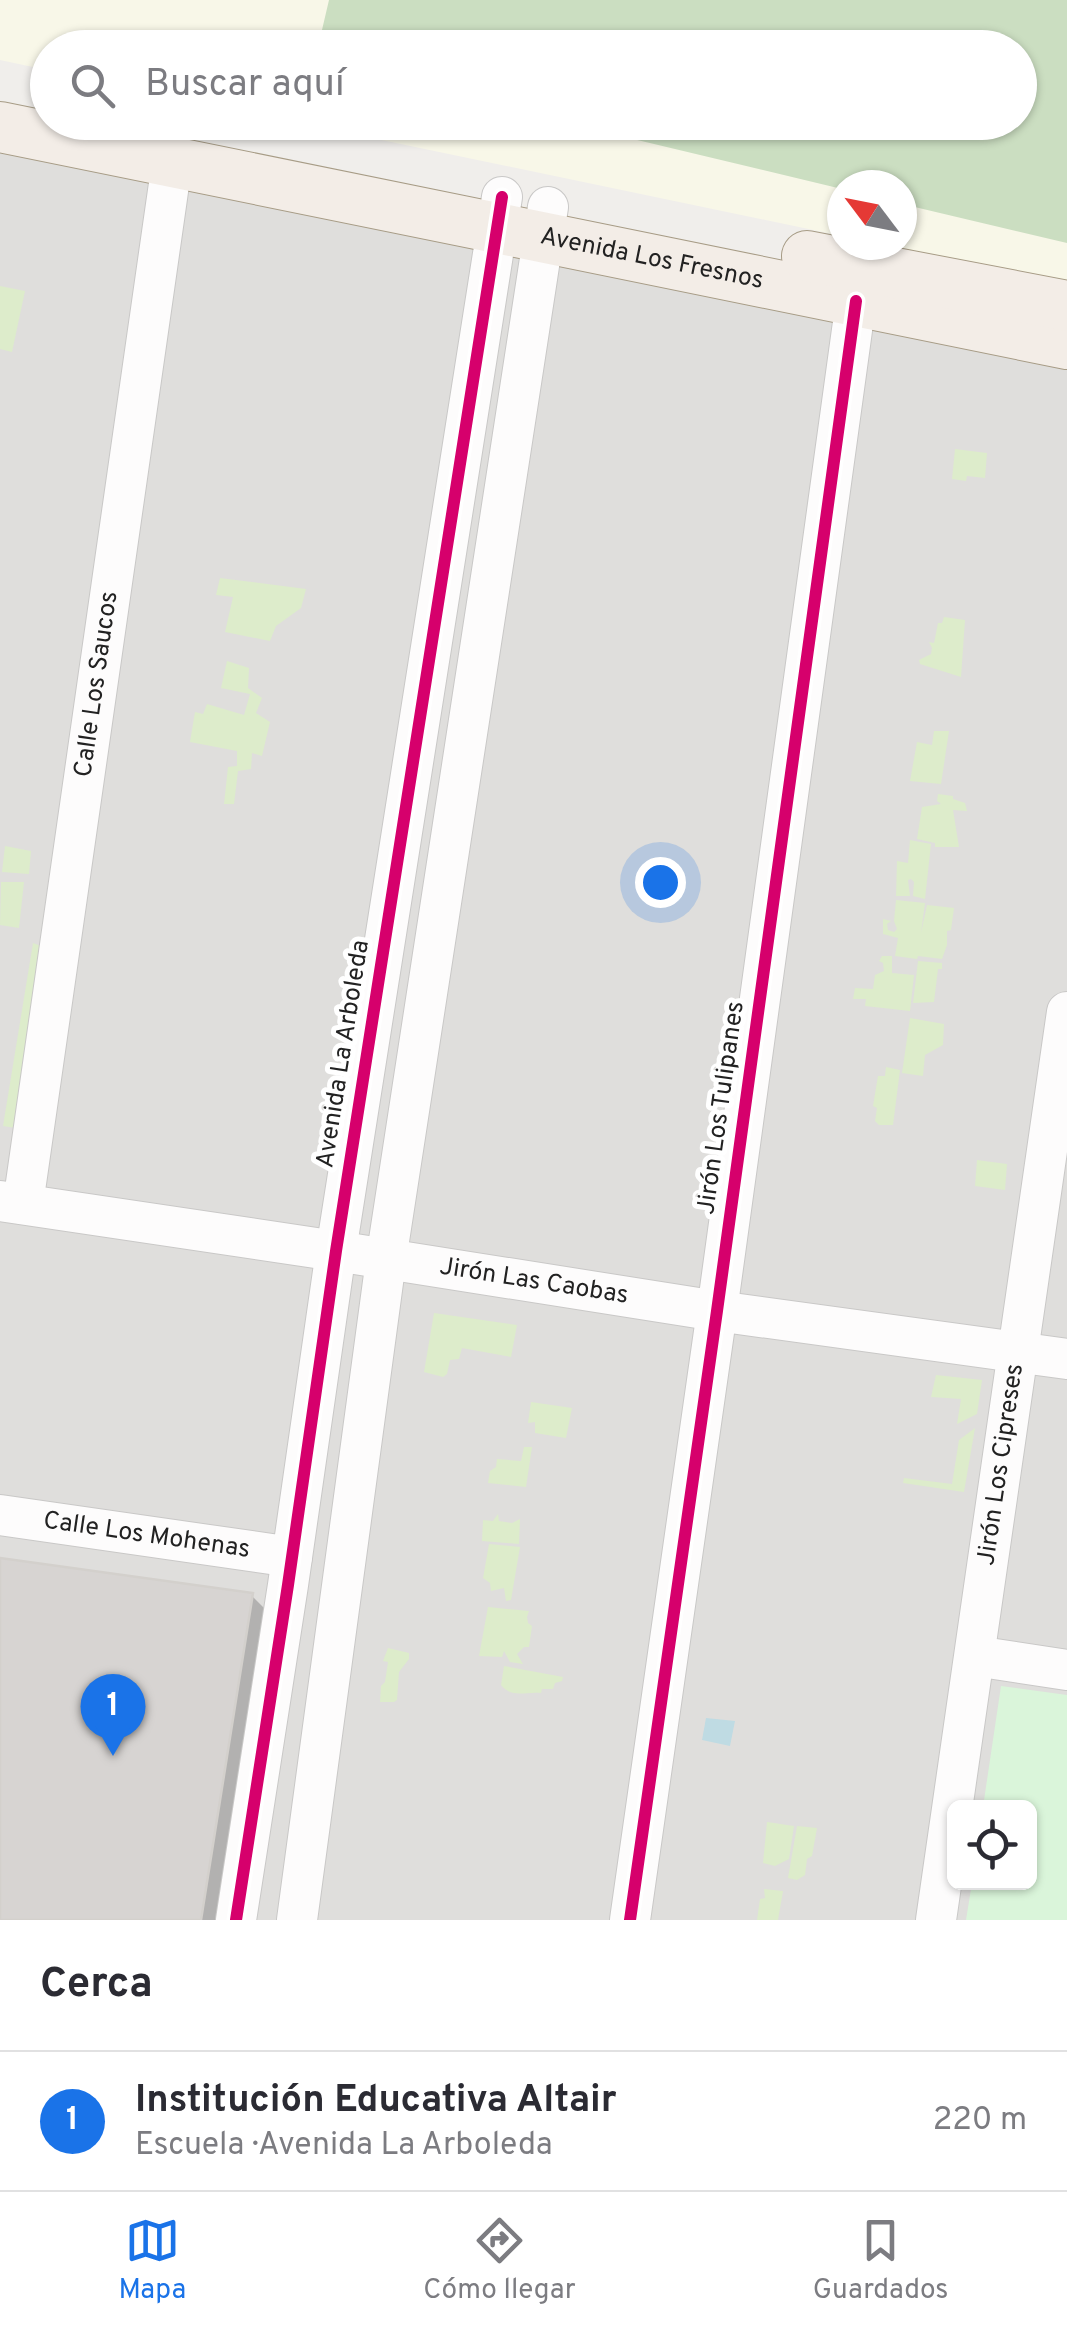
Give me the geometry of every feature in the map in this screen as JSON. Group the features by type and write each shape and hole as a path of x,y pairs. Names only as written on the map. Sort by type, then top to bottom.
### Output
{"main road":[{"path":"0,94 30,100"},
{"name":"Avenida Los Fresnos","path":"0,127 30,133"},
{"name":"Avenida Los Fresnos","path":"64,140 172,162 1067,306"},
{"name":"Avenida Los Fresnos","path":"211,140 856,301 1067,344"}],"street":[{"name":"Calle Los Saucos","path":"12,1203 172,162"},
{"name":"Avenida La Arboleda","path":"236,1920 336,1250 522,217"},
{"path":"297,1920 522,217"},
{"name":"Jirón Los Tulipanes","path":"630,1920 856,301"},
{"name":"Jirón Los Cipreses","path":"936,1920 1065,1036"},
{"name":"Jirón Las Caobas","path":"12,1203 717,1311 1067,1359"},
{"name":"Calle Los Mohenas","path":"0,1515 292,1556"},
{"path":"975,1656 1067,1670"}],"shaded area":[{"path":"0,0 1067,0 1067,283 917,252 917,170 827,170 827,233 382,140 1037,140 1037,30 30,30 30,66 0,60"},
{"path":"0,105 30,111 30,140 168,140 1067,327 1067,1920 0,1920"}],"green space":[{"path":"329,0 1067,0 1067,243 917,208 917,170 827,170 827,185 637,140 1037,140 1037,30 322,30"},
{"path":"0,286 25,291 12,352 0,349"},
{"path":"955,449 987,453 985,478 952,479"},
{"path":"220,578 306,589 301,608 276,626 270,641 225,632 233,597 216,595"},
{"path":"944,617 965,620 961,677 920,664 919,660 931,654 929,642 934,643 938,623"},
{"path":"227,661 249,668 248,688 262,698 256,713 270,722 262,756 252,753 251,769 238,771 234,804 224,804 228,767 237,766 237,751 190,742 195,712 203,714 207,704 244,715 250,694 221,688"},
{"path":"934,731 949,731 941,784 910,781 917,742 932,745"},
{"path":"938,794 965,803 967,811 953,810 959,847 935,847 935,843 917,839 922,807 941,804"},
{"path":"910,840 931,844 925,899 913,896 911,879 910,896 896,896 897,861 908,863"},
{"path":"5,846 31,851 29,874 2,872"},
{"path":"1,882 24,882 19,928 0,925"},
{"path":"896,900 925,903 921,933 927,905 954,908 942,959 895,956 898,938 883,934 883,919 891,921 888,930 897,929"},
{"path":"33,943 41,946 16,1128 3,1126"},
{"path":"882,956 892,956 892,973 914,975 910,1011 865,1006 866,999 853,999 855,988 873,989 875,975 884,971 879,961"},
{"path":"918,961 942,963 934,1002 913,1003"},
{"path":"910,1018 944,1024 943,1045 925,1055 923,1076 902,1073"},
{"path":"886,1067 900,1070 893,1125 879,1125 875,1121 877,1108 873,1106 878,1076 885,1076"},
{"path":"977,1160 1007,1164 1005,1190 975,1186"},
{"path":"434,1313 517,1325 511,1357 462,1348 459,1359 450,1360 443,1377 424,1372"},
{"path":"936,1375 982,1380 977,1414 957,1424 961,1399 931,1397"},
{"path":"531,1402 572,1408 566,1438 535,1433 535,1422 528,1423"},
{"path":"975,1428 964,1492 903,1483 904,1478 952,1484 959,1440"},
{"path":"524,1447 532,1447 526,1487 488,1483 497,1459 521,1461"},
{"path":"498,1514 499,1521 512,1523 520,1519 519,1544 482,1541 483,1520 493,1521"},
{"path":"489,1544 520,1547 511,1600 506,1601 504,1588 491,1591 490,1583 483,1578"},
{"path":"488,1607 529,1611 529,1647 517,1654 523,1664 510,1662 504,1651 502,1657 479,1656"},
{"path":"388,1648 409,1653 409,1659 399,1672 397,1700 380,1702 388,1662 383,1661"},
{"path":"504,1666 563,1677 553,1689 542,1689 541,1693 515,1693 501,1685"},
{"path":"1001,1686 1067,1695 1067,1920 966,1920 971,1890 1037,1890 1037,1800 984,1800"},
{"path":"767,1822 794,1826 789,1859 775,1866 763,1863"},
{"path":"797,1826 817,1828 805,1875 797,1880 788,1878"},
{"path":"764,1889 783,1891 778,1920 757,1920"}],"water":[{"path":"706,1718 735,1721 730,1746 702,1740"}],"building":[{"path":"0,1558 253,1593 201,1920 0,1920"}],"cycle path":[{"path":"236,1920 336,1251 502,197"},
{"path":"630,1920 856,301"}],"place":[{"name":"Institución Educativa Altair","path":"113,1756"}]}
